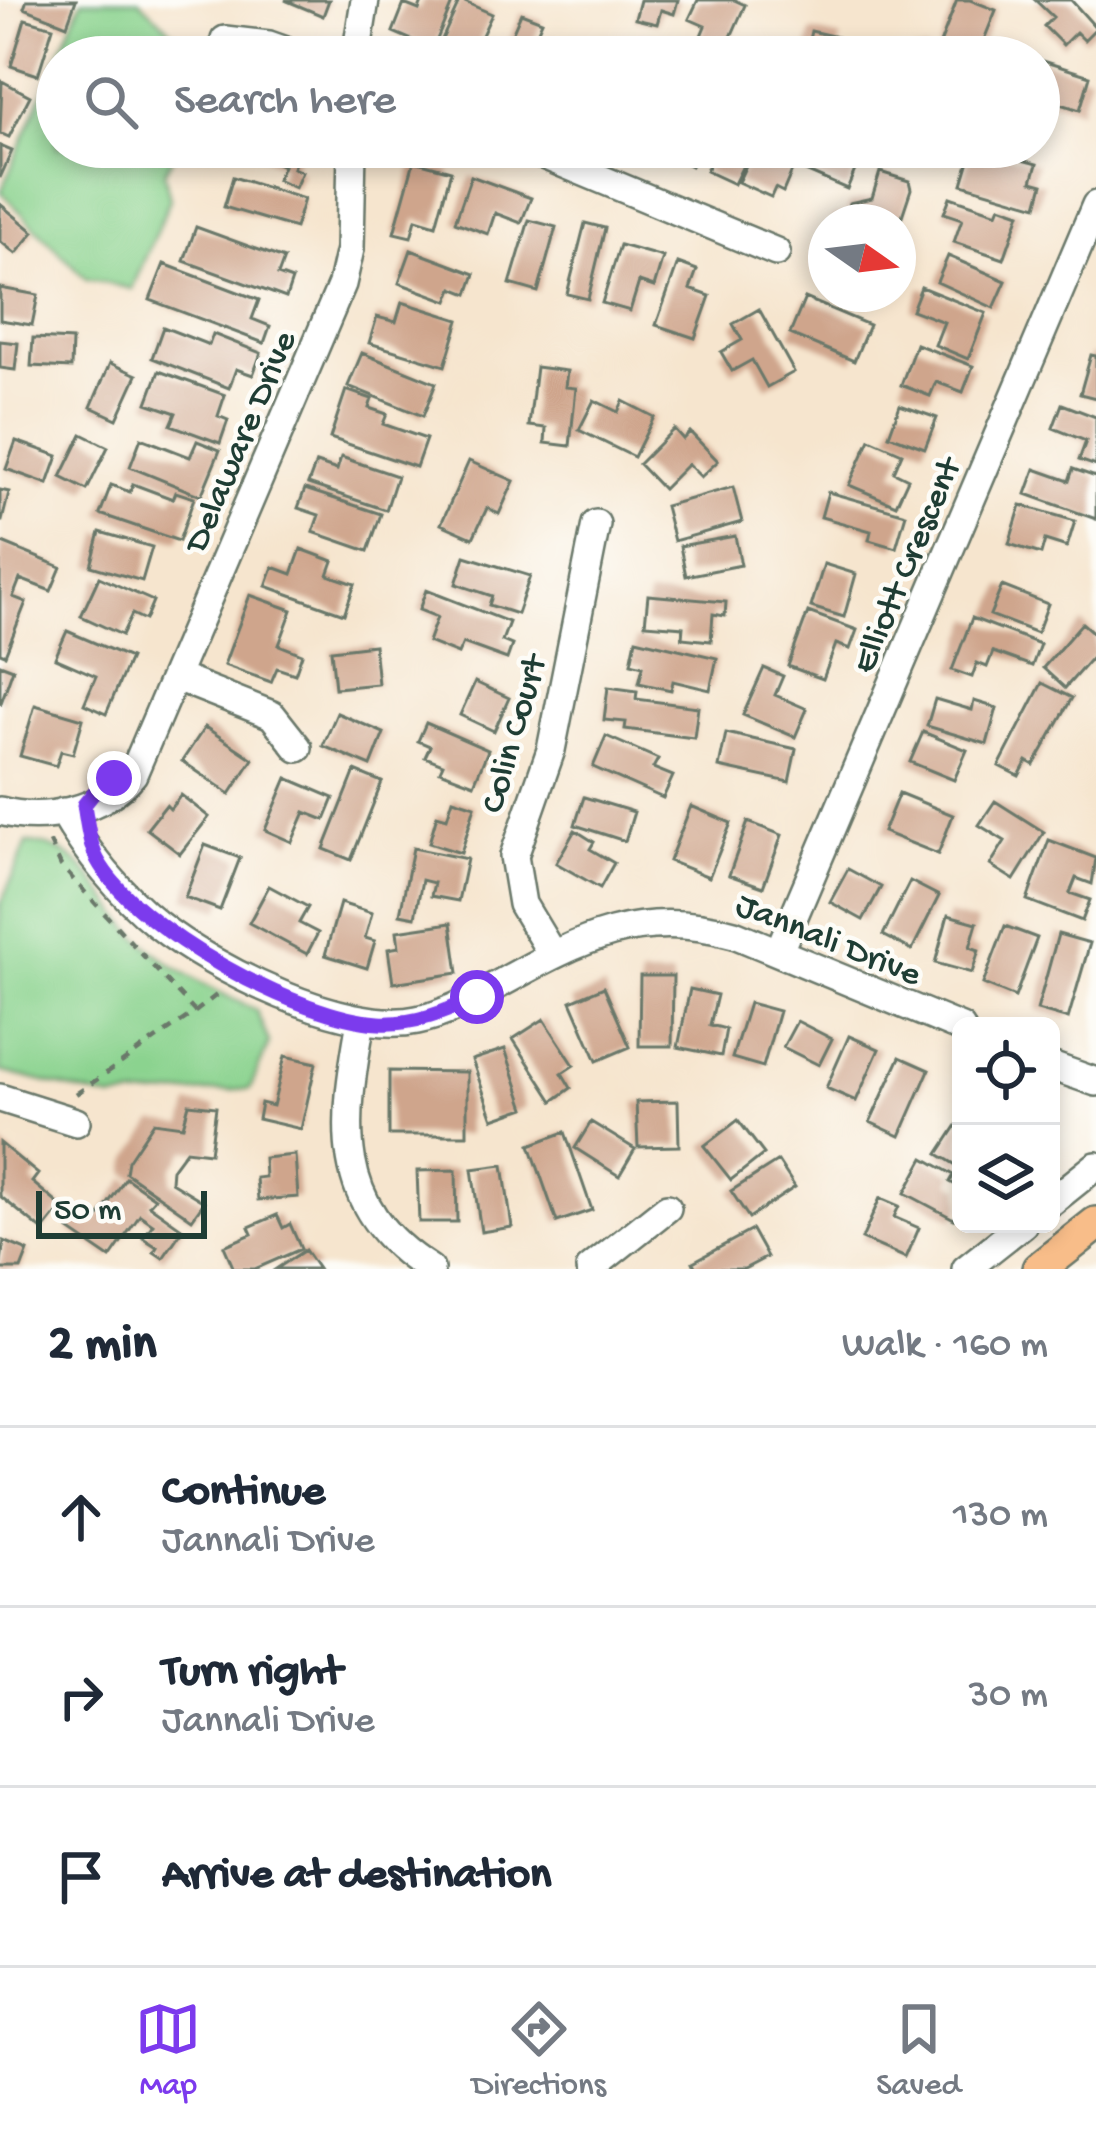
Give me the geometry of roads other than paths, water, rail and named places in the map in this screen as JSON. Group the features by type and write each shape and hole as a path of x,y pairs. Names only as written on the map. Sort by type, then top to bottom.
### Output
{"main road":[{"path":"1055,1264 1096,1224"}],"street":[{"path":"359,36 365,0"},
{"name":"Delaware Drive","path":"62,811 144,750 342,284 350,249 352,168"},
{"path":"574,168 776,252"},
{"name":"Elliott Crescent","path":"778,952 1087,250 1096,205"},
{"name":"Colin Court","path":"552,955 522,904 514,856 550,750 596,524"},
{"path":"176,677 272,716 298,748"},
{"path":"0,811 62,811"},
{"name":"Jannali Drive","path":"62,811 154,922 207,958 361,1021 394,1023 447,1011 583,938 657,922 706,926 952,1024"},
{"path":"361,1021 345,1117 352,1170 376,1220 412,1258 430,1269"},
{"path":"1060,1070 1090,1084"},
{"path":"0,1099 76,1122"},
{"path":"1060,1195 1096,1166"},
{"path":"590,1269 667,1208"},
{"path":"966,1269 1012,1233"}]}
